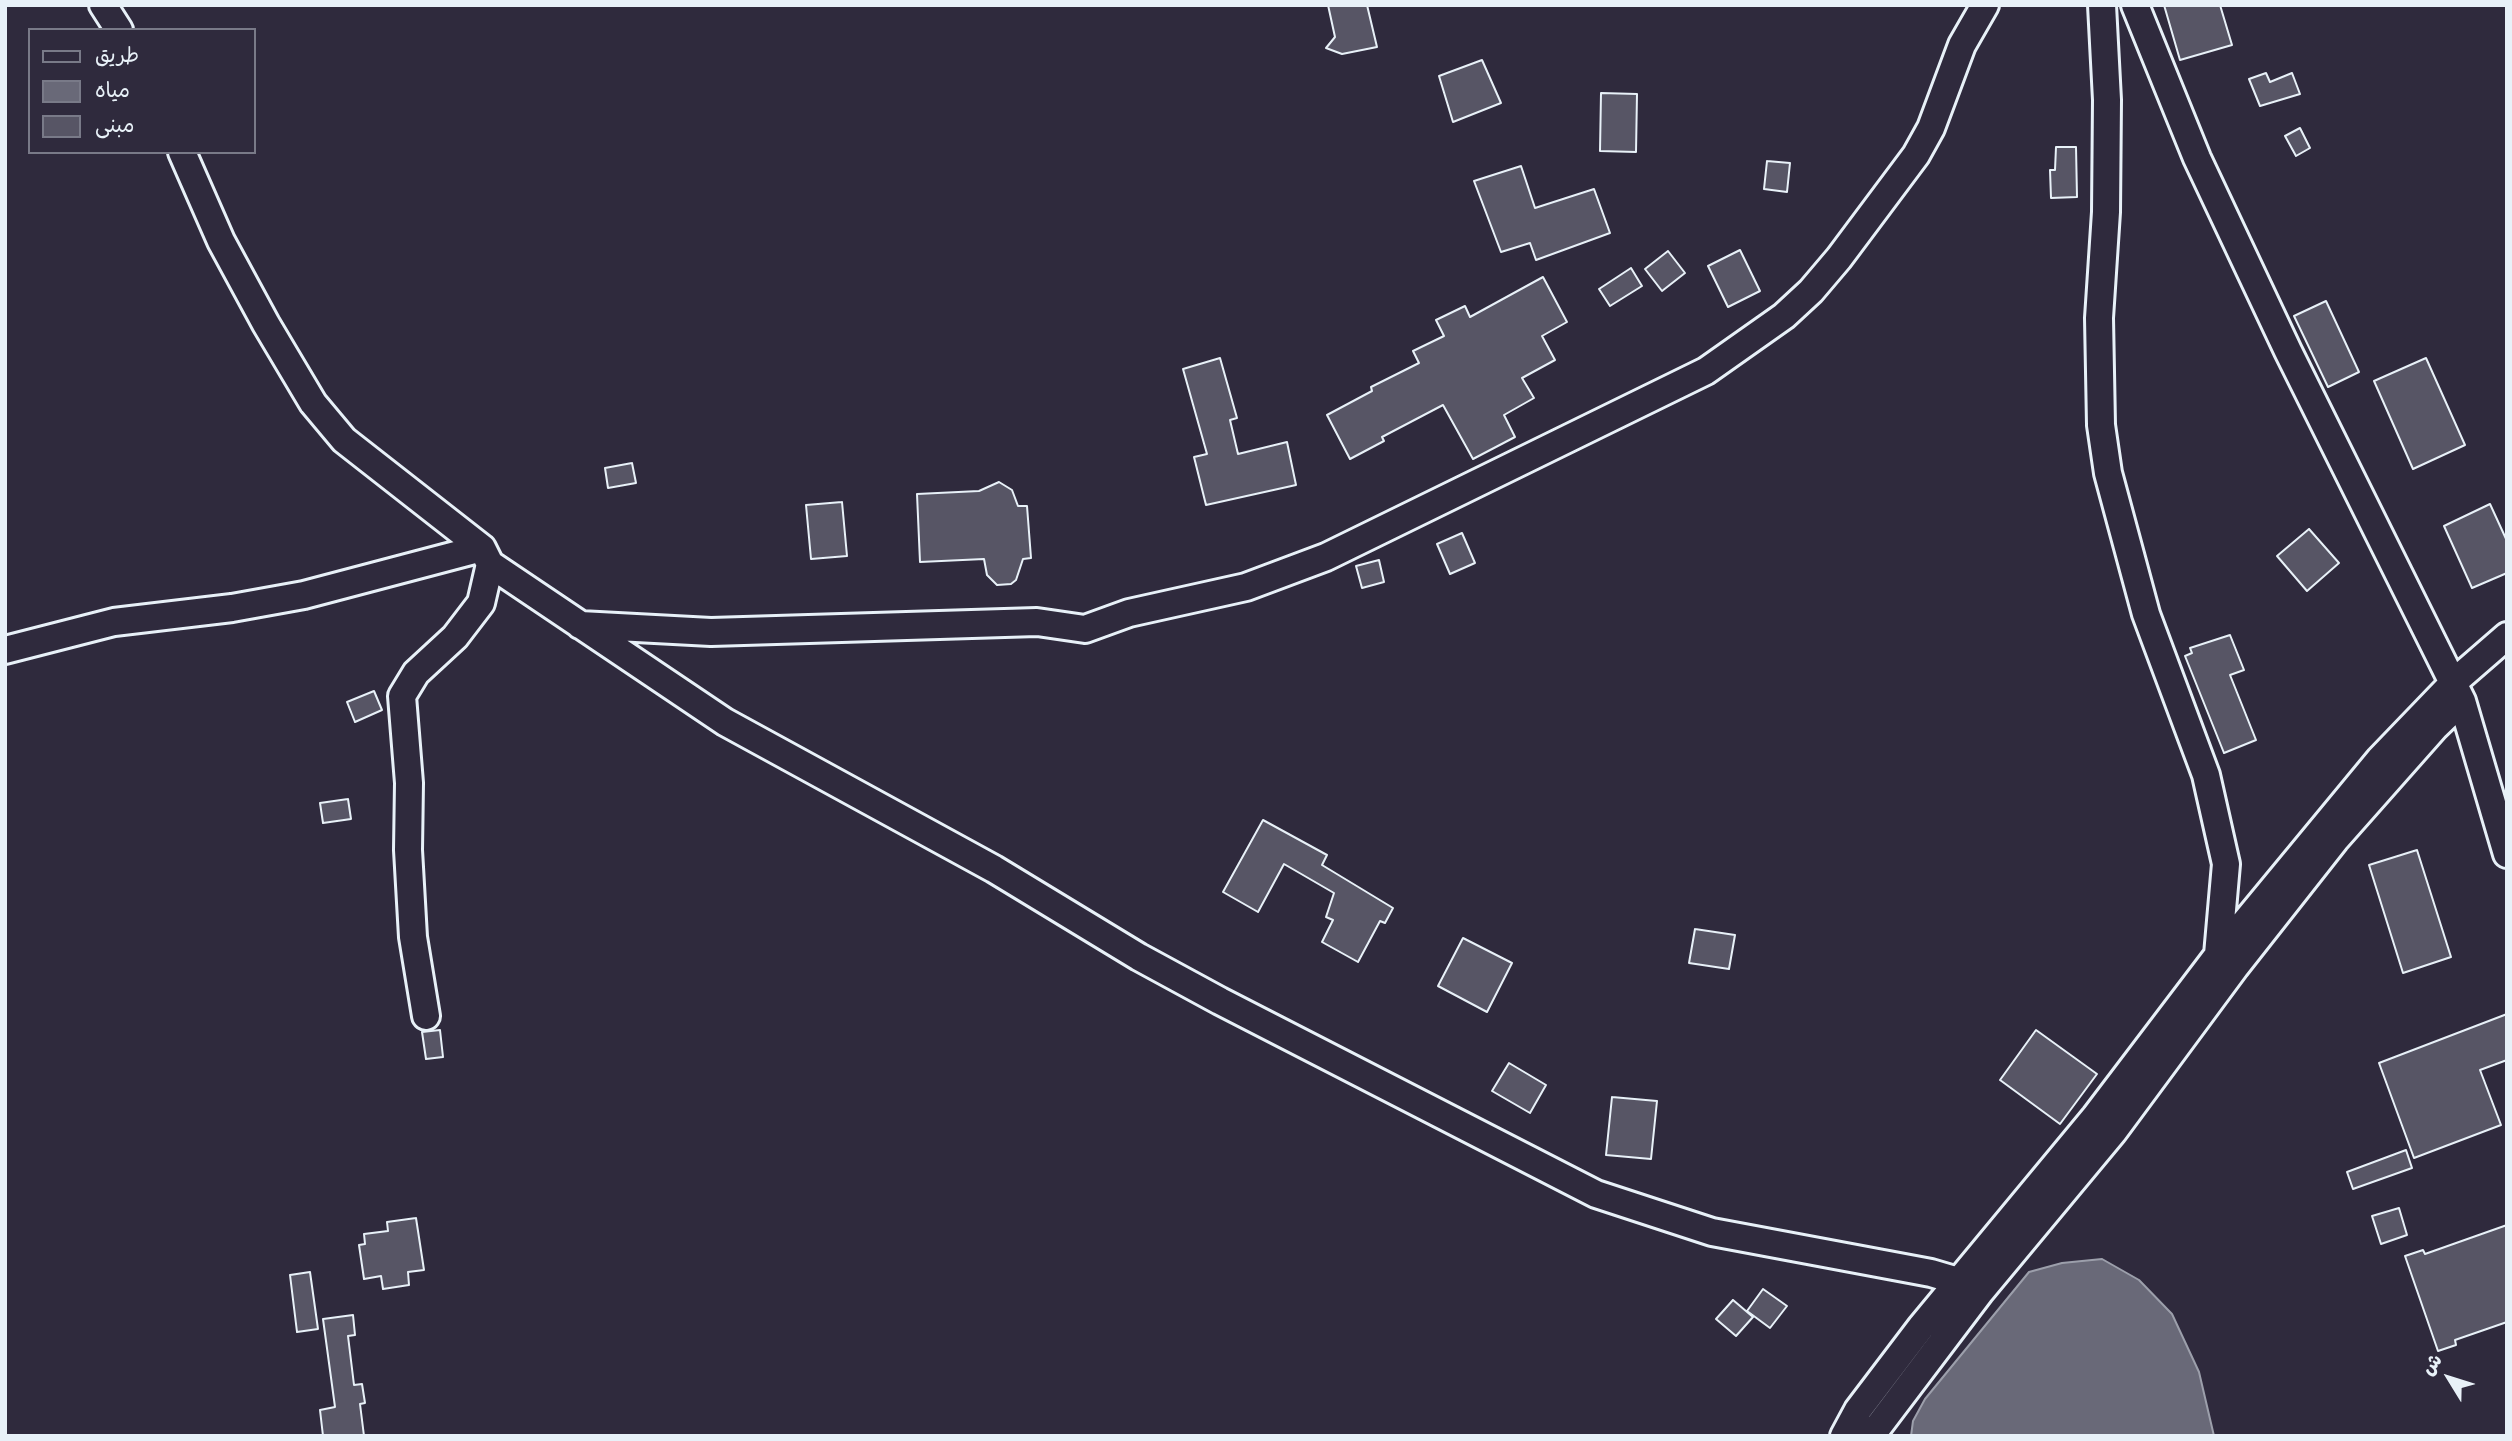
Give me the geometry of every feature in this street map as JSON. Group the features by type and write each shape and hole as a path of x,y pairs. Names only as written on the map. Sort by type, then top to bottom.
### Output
{"street":[{"path":"103,5 118,28"},
{"path":"578,625 711,632 1037,622 1086,629 1129,613 1246,587 1326,557 1706,371 1784,316 1811,291 1839,258 1916,155 1931,128 1962,45 1985,5"},
{"path":"2102,5 2107,100 2106,212 2099,318 2101,425 2108,473 2146,614 2206,775 2226,864 2218,955"},
{"path":"2134,5 2197,159 2288,351 2458,691 2507,854"},
{"path":"183,154 221,241 313,403 344,440 486,556 578,625 725,722 994,869 1139,957 1554,1175 1654,1215 1712,1232 1969,1287"},
{"path":"5,650 114,622 232,608 486,556"},
{"path":"426,1016 412,937 402,696 415,673 455,637 481,603 486,556"},
{"path":"2104,1125 2218,955 2380,759 2458,691 2507,636"},
{"path":"1844,1436 1858,1410 1969,1287 2235,967 2335,840 2435,727 2458,691"},
{"path":"1871,1436 1969,1287"}],"water":[{"path":"2102,1259 2139,1280 2172,1314 2199,1372 2214,1436 1911,1436 1913,1421 1925,1399 2029,1272 2062,1263"}],"building":[{"path":"1328,5 1367,5 1377,47 1342,54 1326,48 1335,37"},
{"path":"2164,5 2220,5 2232,45 2180,60"},
{"path":"1482,60 1501,103 1453,122 1439,76"},
{"path":"2266,73 2270,82 2292,73 2300,94 2260,106 2249,79"},
{"path":"1601,93 1637,94 1636,152 1600,151"},
{"path":"2300,128 2310,148 2296,156 2285,136"},
{"path":"2056,147 2076,147 2077,197 2051,198 2050,170 2055,170"},
{"path":"1767,161 1790,163 1787,192 1764,189"},
{"path":"1521,166 1535,208 1594,189 1610,233 1536,260 1530,243 1501,252 1474,181"},
{"path":"1740,250 1760,291 1728,307 1708,266"},
{"path":"1668,251 1685,273 1662,291 1645,269"},
{"path":"1631,268 1642,286 1610,306 1599,289"},
{"path":"1543,277 1567,322 1542,336 1555,360 1522,378 1534,398 1504,415 1515,437 1473,459 1443,405 1382,437 1384,441 1350,459 1327,415 1372,391 1371,387 1419,363 1413,351 1444,336 1436,320 1465,306 1470,317"},
{"path":"2326,301 2359,372 2328,387 2294,316"},
{"path":"1220,358 1237,418 1230,420 1238,454 1287,442 1296,485 1206,505 1194,457 1207,454 1183,369"},
{"path":"2426,358 2465,445 2413,469 2374,381"},
{"path":"632,463 636,483 608,488 605,468"},
{"path":"999,482 1012,490 1018,506 1027,506 1031,558 1023,559 1016,580 1011,584 997,585 987,575 984,559 920,562 917,494 979,491"},
{"path":"842,502 847,556 811,559 806,505"},
{"path":"2490,504 2507,541 2507,573 2472,588 2444,526"},
{"path":"2309,529 2339,563 2307,591 2277,556"},
{"path":"1462,533 1475,563 1450,574 1437,544"},
{"path":"1379,560 1384,582 1362,588 1356,566"},
{"path":"2230,635 2244,670 2230,675 2256,740 2224,753 2185,656 2192,653 2190,648"},
{"path":"374,691 382,710 355,722 347,702"},
{"path":"348,799 351,819 323,823 320,803"},
{"path":"1263,820 1327,855 1322,865 1393,908 1385,923 1380,921 1358,962 1322,942 1333,920 1326,917 1334,893 1284,864 1258,912 1223,892"},
{"path":"2417,850 2451,957 2403,973 2369,865"},
{"path":"1695,929 1735,935 1729,969 1689,963"},
{"path":"1463,938 1512,963 1487,1012 1438,986"},
{"path":"2507,1014 2507,1060 2480,1070 2501,1125 2414,1158 2379,1063"},
{"path":"440,1030 443,1057 426,1059 422,1032"},
{"path":"2036,1030 2097,1074 2060,1124 2000,1080"},
{"path":"1509,1063 1546,1085 1530,1113 1492,1091"},
{"path":"1612,1097 1657,1101 1651,1159 1606,1155"},
{"path":"2406,1150 2412,1168 2353,1189 2347,1172"},
{"path":"2399,1208 2407,1235 2381,1244 2372,1216"},
{"path":"416,1218 424,1270 408,1272 409,1285 383,1289 381,1276 364,1279 359,1245 365,1244 364,1234 388,1231 387,1222"},
{"path":"2507,1225 2507,1322 2455,1340 2456,1345 2438,1351 2405,1256 2423,1250 2425,1254"},
{"path":"310,1272 318,1329 297,1332 290,1275"},
{"path":"1763,1289 1787,1306 1770,1328 1747,1311"},
{"path":"1733,1300 1753,1317 1736,1336 1716,1319"},
{"path":"353,1315 355,1335 348,1336 354,1385 362,1384 365,1403 360,1404 364,1436 323,1436 320,1410 335,1407 323,1319"}]}
